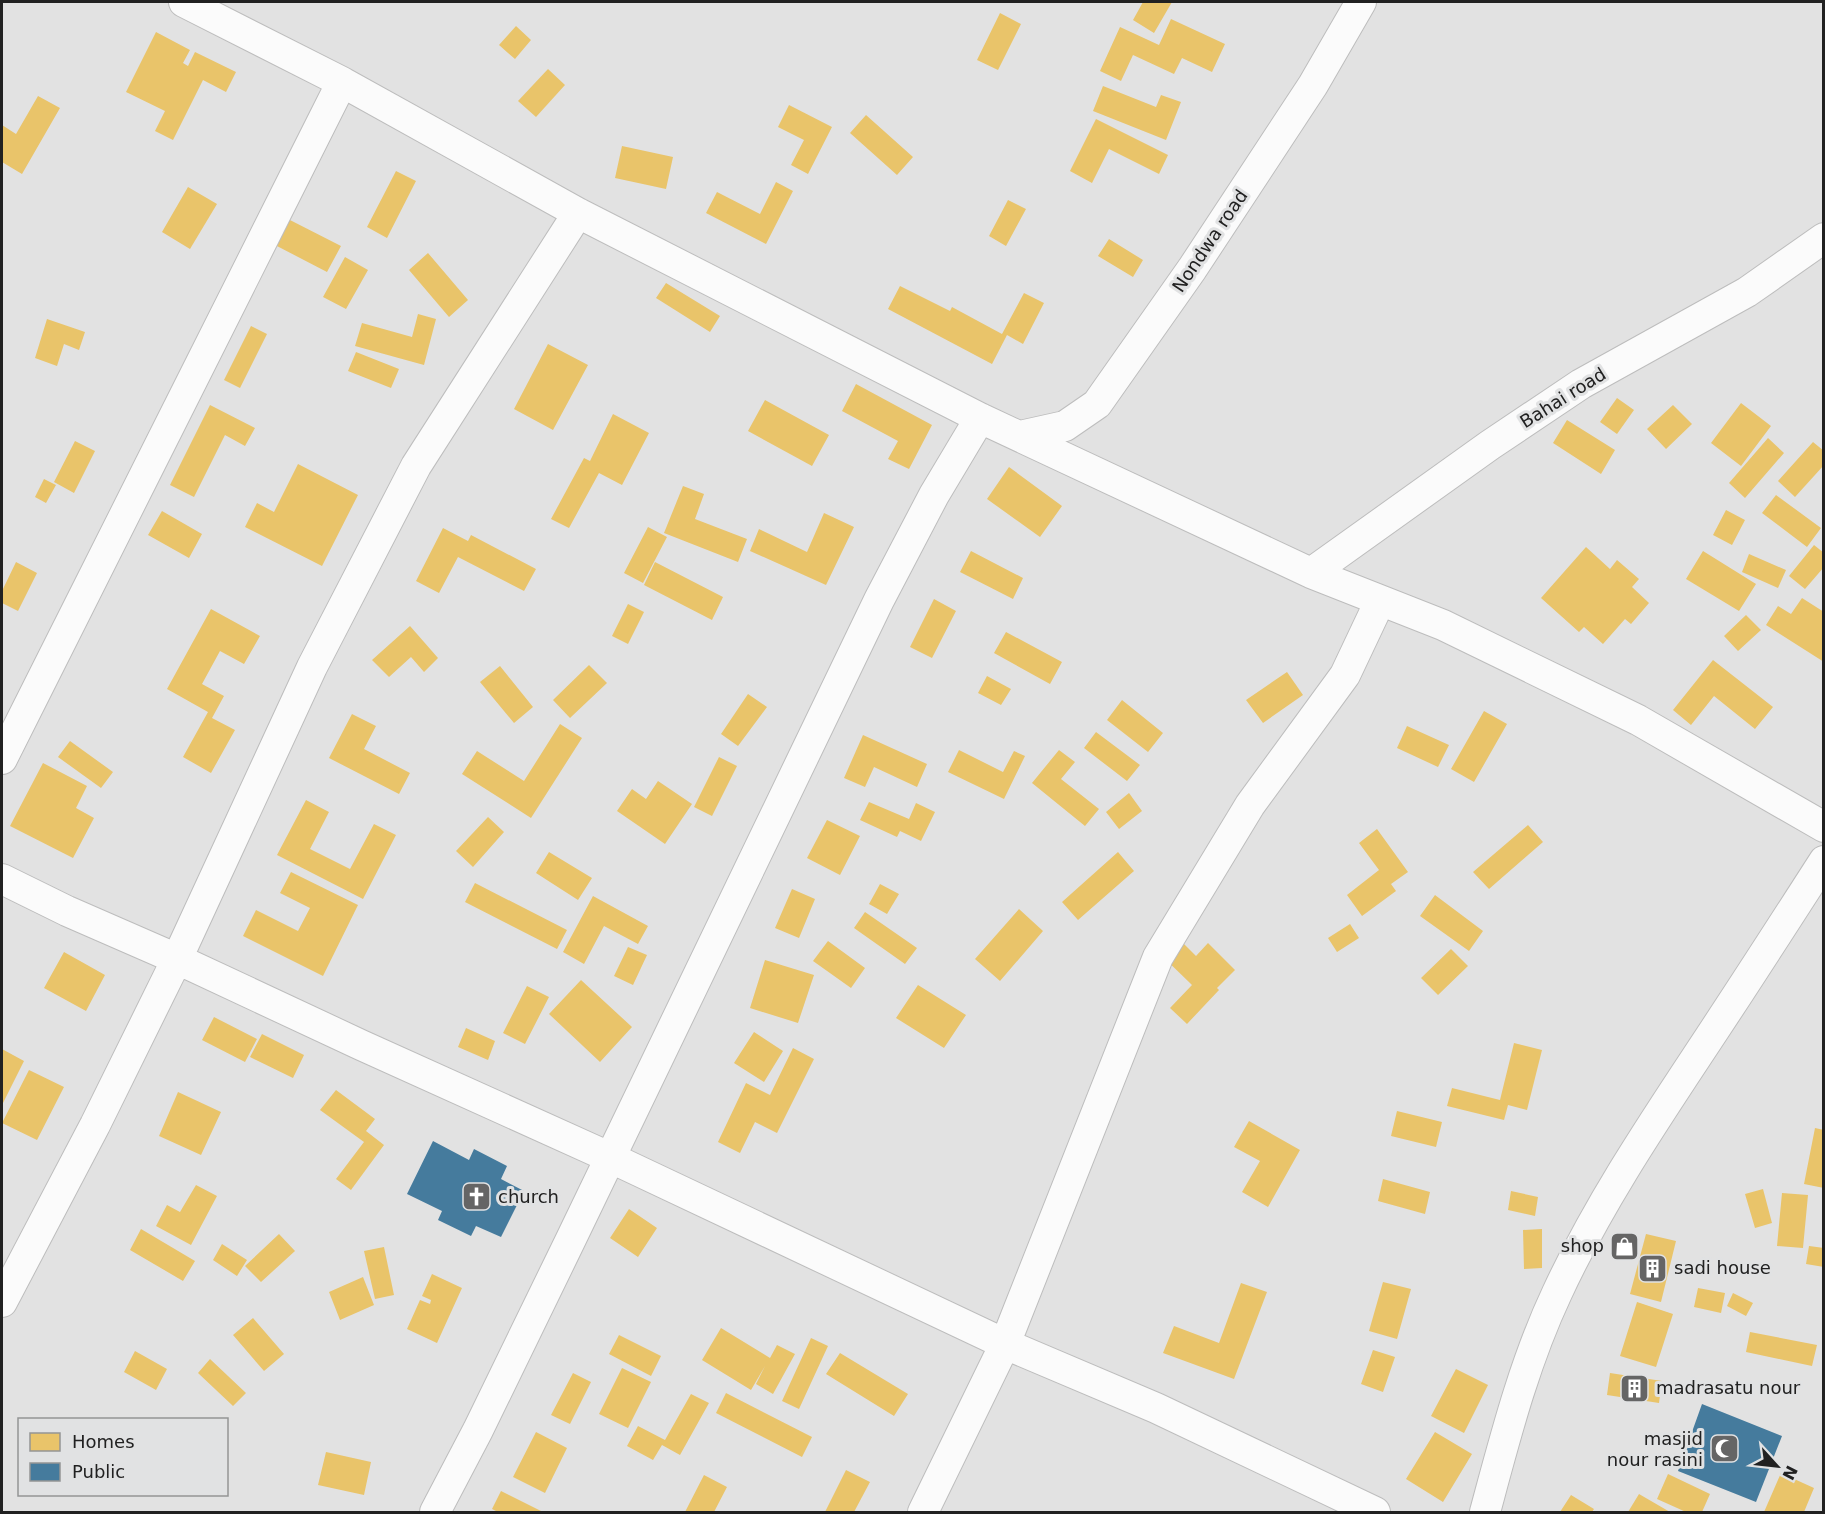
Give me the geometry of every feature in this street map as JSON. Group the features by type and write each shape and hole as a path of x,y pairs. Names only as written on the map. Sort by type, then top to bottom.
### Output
{"street":[{"path":"184,2 342,82 578,213 980,418 1311,573 1443,625 1638,720 1824,827"},
{"name":"Nondwa road","path":"1020,436 1065,426 1097,404 1250,182 1313,85 1361,2"},
{"path":"2,759 342,82"},
{"path":"2,1302 95,1125 177,959 312,667 416,466 578,213"},
{"name":"Bahai road","path":"1311,573 1490,445 1581,384 1747,292 1824,238"},
{"path":"435,1512 478,1430 879,600 934,495 980,418"},
{"path":"923,1512 1005,1344 1158,957 1250,805 1345,675 1380,601"},
{"path":"1485,1512 1514,1402 1557,1294 1598,1215 1664,1106 1824,861"},
{"path":"2,879 67,911 609,1157 1005,1344 1156,1408 1375,1512"}],"building: Homes":[{"path":"1143,2 1172,2 1154,33 1133,20"},
{"path":"1000,13 1021,24 998,70 977,60"},
{"path":"1171,19 1225,44 1212,72 1182,58 1174,74 1133,55 1121,81 1100,71 1120,27 1159,45"},
{"path":"516,26 531,40 515,59 499,45"},
{"path":"156,32 190,50 183,63 188,66 195,52 236,72 226,92 203,80 173,140 155,131 165,111 126,92"},
{"path":"548,69 565,85 536,117 518,101"},
{"path":"1103,86 1156,107 1161,95 1181,102 1166,140 1093,111"},
{"path":"38,96 60,108 22,174 2,162 2,125 16,134"},
{"path":"789,105 832,127 808,174 791,165 804,140 778,127"},
{"path":"866,115 913,157 897,175 850,133"},
{"path":"1096,119 1168,155 1159,174 1109,149 1092,183 1070,171"},
{"path":"622,146 673,157 666,189 615,178"},
{"path":"396,171 416,181 387,238 367,227"},
{"path":"776,182 793,191 766,244 706,213 717,192 760,214"},
{"path":"188,187 217,204 190,249 162,232"},
{"path":"1008,200 1026,209 1006,246 989,236"},
{"path":"288,219 341,246 327,272 275,245"},
{"path":"1109,239 1143,260 1133,277 1098,256"},
{"path":"428,253 468,300 449,317 409,270"},
{"path":"345,257 368,270 346,309 323,297"},
{"path":"666,283 720,316 710,332 656,298"},
{"path":"900,286 950,311 952,307 1002,334 1024,293 1044,303 1023,344 1007,335 992,364 888,309"},
{"path":"418,314 436,319 424,365 355,346 362,323 412,337"},
{"path":"47,319 85,332 79,350 64,344 57,366 35,358"},
{"path":"251,326 267,334 240,388 224,380"},
{"path":"548,344 588,365 553,430 514,409"},
{"path":"356,352 399,369 391,388 348,371"},
{"path":"856,384 932,425 909,469 888,459 898,441 842,411"},
{"path":"1617,398 1634,410 1617,434 1600,422"},
{"path":"765,400 829,435 812,466 748,431"},
{"path":"1741,403 1771,426 1741,466 1711,443"},
{"path":"210,405 255,428 245,446 225,435 194,497 170,485"},
{"path":"1673,405 1692,424 1666,449 1647,429"},
{"path":"613,414 649,433 622,485 599,473 569,528 551,519 584,458 590,461"},
{"path":"1567,420 1615,450 1601,474 1553,443"},
{"path":"1768,438 1784,453 1745,498 1729,483"},
{"path":"75,441 95,451 74,493 54,482"},
{"path":"1813,442 1824,451 1824,465 1795,497 1778,481"},
{"path":"298,464 358,495 322,566 245,527 257,503 274,512"},
{"path":"1009,467 1062,506 1040,537 987,499"},
{"path":"44,479 56,485 46,503 35,497"},
{"path":"683,486 704,494 695,519 747,539 738,562 664,533"},
{"path":"1776,495 1821,528 1807,547 1762,513"},
{"path":"1726,510 1745,520 1732,545 1713,535"},
{"path":"162,511 202,534 189,558 148,535"},
{"path":"824,513 854,527 826,585 750,551 759,529 807,552"},
{"path":"648,527 667,537 643,583 624,573"},
{"path":"443,528 468,541 471,535 536,569 524,591 458,557 439,593 416,581"},
{"path":"1814,545 1824,553 1824,567 1805,589 1789,576"},
{"path":"1586,547 1610,569 1617,560 1639,579 1632,587 1649,603 1631,624 1625,619 1603,644 1584,627 1579,632 1541,598"},
{"path":"971,551 1023,578 1013,599 960,572"},
{"path":"1703,551 1756,584 1739,611 1686,579"},
{"path":"1749,554 1786,570 1778,588 1742,572"},
{"path":"16,562 37,573 18,611 2,603 2,591"},
{"path":"655,562 723,597 712,620 644,585"},
{"path":"1802,598 1824,612 1824,662 1766,625 1778,606 1791,614"},
{"path":"934,599 956,611 932,658 910,647"},
{"path":"628,604 644,612 628,644 612,636"},
{"path":"211,609 260,636 244,664 220,651 202,684 224,696 212,718 235,730 211,773 183,757 208,712 167,689"},
{"path":"1746,615 1761,630 1738,651 1724,636"},
{"path":"410,626 438,658 424,672 411,657 389,677 372,660"},
{"path":"1006,632 1062,662 1050,684 994,653"},
{"path":"1713,660 1773,707 1755,729 1714,696 1691,725 1673,710"},
{"path":"589,665 607,683 570,718 553,700"},
{"path":"500,666 533,707 514,723 480,682"},
{"path":"1287,672 1303,695 1263,723 1246,700"},
{"path":"987,676 1011,689 1001,705 978,693"},
{"path":"748,694 767,707 738,746 721,734"},
{"path":"1122,700 1163,733 1148,752 1107,720"},
{"path":"1484,711 1507,724 1474,782 1451,769"},
{"path":"352,714 376,726 364,749 410,773 399,794 329,758"},
{"path":"560,724 582,738 531,818 462,774 477,751 524,781"},
{"path":"1407,726 1449,745 1438,767 1397,748"},
{"path":"1096,732 1140,765 1127,781 1084,748"},
{"path":"863,735 927,764 917,787 874,767 865,787 844,778"},
{"path":"70,741 113,772 101,788 58,757"},
{"path":"959,750 1003,772 1014,751 1025,756 1004,799 948,772"},
{"path":"1059,750 1075,762 1061,779 1099,809 1085,826 1032,783"},
{"path":"719,757 737,766 712,816 694,807"},
{"path":"43,763 87,786 76,808 94,818 73,858 10,826"},
{"path":"658,781 692,804 665,844 617,811 632,789 646,799"},
{"path":"1129,793 1142,811 1119,829 1106,812"},
{"path":"306,800 329,812 310,849 350,869 374,824 396,835 363,899 277,855"},
{"path":"869,802 909,819 916,803 935,812 921,841 900,831 897,837 860,820"},
{"path":"488,817 504,832 473,867 456,851"},
{"path":"827,820 860,836 840,875 807,858"},
{"path":"1528,825 1543,842 1489,889 1473,872"},
{"path":"1377,829 1408,872 1391,884 1396,891 1362,916 1347,895 1379,870 1359,843"},
{"path":"549,852 592,878 578,900 536,873"},
{"path":"1118,852 1134,871 1078,920 1062,902"},
{"path":"291,872 358,905 323,976 243,936 256,910 298,931 310,908 280,893"},
{"path":"475,883 567,930 557,949 465,902"},
{"path":"880,884 899,894 887,914 869,904"},
{"path":"792,889 815,899 799,938 775,928"},
{"path":"1435,895 1483,931 1469,951 1420,916"},
{"path":"593,896 648,926 638,944 604,926 584,964 563,952"},
{"path":"1019,909 1043,931 1000,981 975,959"},
{"path":"865,912 917,948 905,964 854,928"},
{"path":"1350,924 1359,938 1337,952 1328,938"},
{"path":"1175,935 1196,956 1208,943 1235,970 1187,1024 1170,1008 1192,985 1158,952"},
{"path":"828,941 865,968 851,988 813,961"},
{"path":"628,947 647,955 633,985 614,976"},
{"path":"1451,949 1468,966 1438,995 1421,978"},
{"path":"64,952 105,975 86,1011 44,988"},
{"path":"765,960 814,975 798,1023 750,1008"},
{"path":"581,980 632,1027 600,1062 549,1014"},
{"path":"918,985 966,1015 944,1048 896,1018"},
{"path":"527,986 549,997 525,1044 503,1033"},
{"path":"214,1017 257,1039 245,1062 202,1040"},
{"path":"466,1028 495,1041 488,1060 458,1047"},
{"path":"754,1032 783,1051 764,1082 734,1063"},
{"path":"262,1034 304,1055 293,1078 250,1057"},
{"path":"1514,1043 1542,1050 1527,1110 1508,1105 1504,1120 1447,1106 1452,1088 1500,1100"},
{"path":"793,1048 814,1059 777,1133 755,1122 740,1153 718,1142 746,1083 770,1095"},
{"path":"2,1049 24,1061 2,1105"},
{"path":"29,1070 64,1087 37,1140 2,1123"},
{"path":"336,1090 375,1119 366,1131 384,1145 351,1190 336,1179 364,1142 320,1110"},
{"path":"178,1092 221,1112 201,1155 159,1136"},
{"path":"1397,1111 1442,1122 1436,1147 1391,1136"},
{"path":"1249,1121 1300,1150 1268,1207 1242,1192 1260,1161 1234,1147"},
{"path":"1815,1128 1824,1130 1824,1188 1804,1184"},
{"path":"1383,1179 1430,1192 1425,1214 1378,1201"},
{"path":"196,1185 217,1196 191,1245 156,1226 167,1205 180,1212"},
{"path":"1763,1189 1772,1223 1755,1228 1745,1194"},
{"path":"1511,1191 1538,1197 1535,1216 1508,1210"},
{"path":"1782,1193 1808,1195 1803,1248 1777,1246"},
{"path":"629,1209 657,1228 638,1257 610,1238"},
{"path":"141,1229 195,1261 183,1281 130,1250"},
{"path":"1542,1229 1542,1268 1524,1269 1523,1230"},
{"path":"279,1234 295,1251 261,1282 245,1266"},
{"name":"sadi house","path":"1646,1234 1676,1241 1661,1302 1630,1294"},
{"path":"222,1244 247,1260 237,1276 213,1260"},
{"path":"1809,1246 1824,1248 1824,1267 1806,1264"},
{"path":"384,1247 394,1295 375,1299 364,1251"},
{"path":"432,1274 462,1288 437,1343 407,1329 420,1300 430,1304 431,1300 422,1296"},
{"path":"363,1277 374,1305 340,1320 329,1292"},
{"path":"1383,1282 1411,1289 1397,1339 1369,1331"},
{"path":"1241,1283 1267,1292 1234,1379 1163,1353 1174,1326 1219,1343"},
{"path":"1698,1288 1725,1293 1721,1313 1694,1307"},
{"path":"1733,1293 1753,1303 1746,1316 1727,1306"},
{"path":"1637,1302 1673,1314 1656,1367 1620,1356"},
{"path":"253,1318 284,1354 264,1371 233,1335"},
{"path":"721,1328 770,1358 777,1345 795,1354 773,1394 756,1384 765,1366 751,1390 702,1360"},
{"path":"1750,1332 1817,1345 1812,1366 1746,1352"},
{"path":"619,1335 661,1356 651,1376 609,1354"},
{"path":"811,1338 828,1346 799,1409 782,1401"},
{"path":"1373,1350 1395,1357 1383,1392 1361,1384"},
{"path":"135,1351 167,1369 156,1390 124,1372"},
{"path":"840,1353 908,1394 894,1416 826,1374"},
{"path":"210,1359 246,1393 233,1406 198,1373"},
{"path":"622,1368 651,1382 628,1428 599,1414"},
{"path":"1456,1369 1488,1385 1464,1433 1431,1416"},
{"path":"573,1373 591,1382 570,1424 551,1415"},
{"name":"madrasatu nour","path":"1610,1373 1662,1381 1659,1403 1607,1395"},
{"path":"726,1393 812,1437 802,1457 716,1413"},
{"path":"691,1394 709,1403 680,1455 662,1445 653,1460 627,1446 638,1426 665,1440"},
{"path":"536,1432 567,1448 545,1493 513,1477"},
{"path":"1435,1432 1472,1454 1443,1502 1406,1479"},
{"path":"326,1452 371,1462 364,1495 318,1485"},
{"path":"846,1470 870,1482 854,1512 825,1512"},
{"path":"1781,1473 1814,1488 1804,1512 1764,1512"},
{"path":"1668,1474 1710,1494 1702,1512 1686,1512 1657,1499"},
{"path":"704,1475 727,1487 714,1512 685,1512"},
{"path":"501,1491 543,1512 498,1512 492,1509"},
{"path":"1639,1494 1670,1512 1628,1512"},
{"path":"1571,1495 1594,1509 1592,1512 1560,1512"}],"building: Public":[{"path":"433,1141 469,1160 474,1149 507,1166 501,1179 524,1191 501,1237 476,1226 471,1236 438,1220 442,1211 407,1194"},
{"path":"1702,1404 1782,1436 1756,1502 1678,1471"}],"place":[{"name":"church","path":"477,1197"},
{"name":"shop","path":"1625,1246"},
{"name":"sadi house","path":"1653,1268"},
{"name":"madrasatu nour","path":"1635,1388"},
{"name":"masjid nour rasini","path":"1724,1449"}]}
